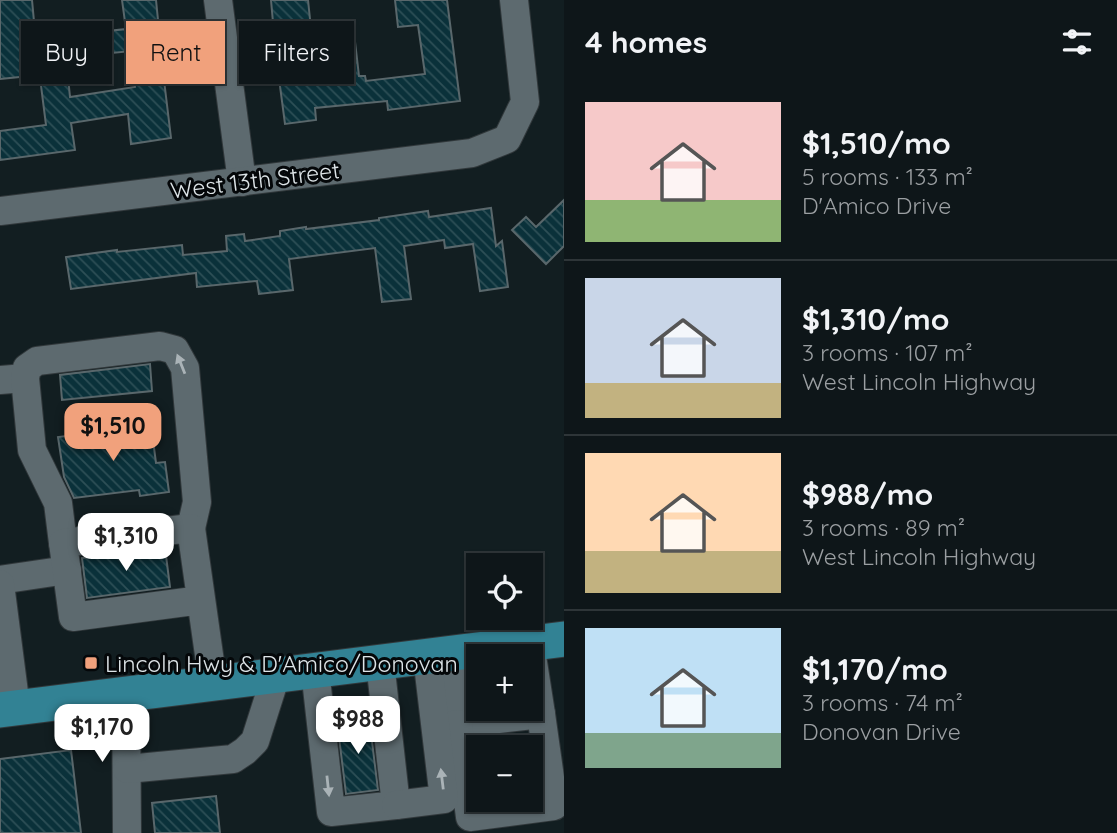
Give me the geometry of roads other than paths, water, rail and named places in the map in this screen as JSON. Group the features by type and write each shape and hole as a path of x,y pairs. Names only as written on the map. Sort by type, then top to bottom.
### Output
{"main road":[{"path":"8,708 564,639"}],"street":[{"path":"218,0 242,182"},
{"name":"West 13th Street","path":"0,211 472,153 507,139 525,102 514,0"},
{"path":"201,600 73,617 58,503 32,450 12,379 37,361 160,346 175,350 185,368 198,502 191,528 213,683"},
{"path":"8,708 0,582 65,557 191,528"},
{"path":"438,655 447,726 470,817 554,806 542,721"},
{"path":"380,662 396,805"},
{"path":"315,670 331,813 444,799 447,726"},
{"path":"127,769 233,759 246,751 255,741 275,675"},
{"path":"126,694 127,833"},
{"path":"447,726 486,721"}],"place":[{"name":"Lincoln Hwy & D'Amico/Donovan","path":"91,663"}]}
